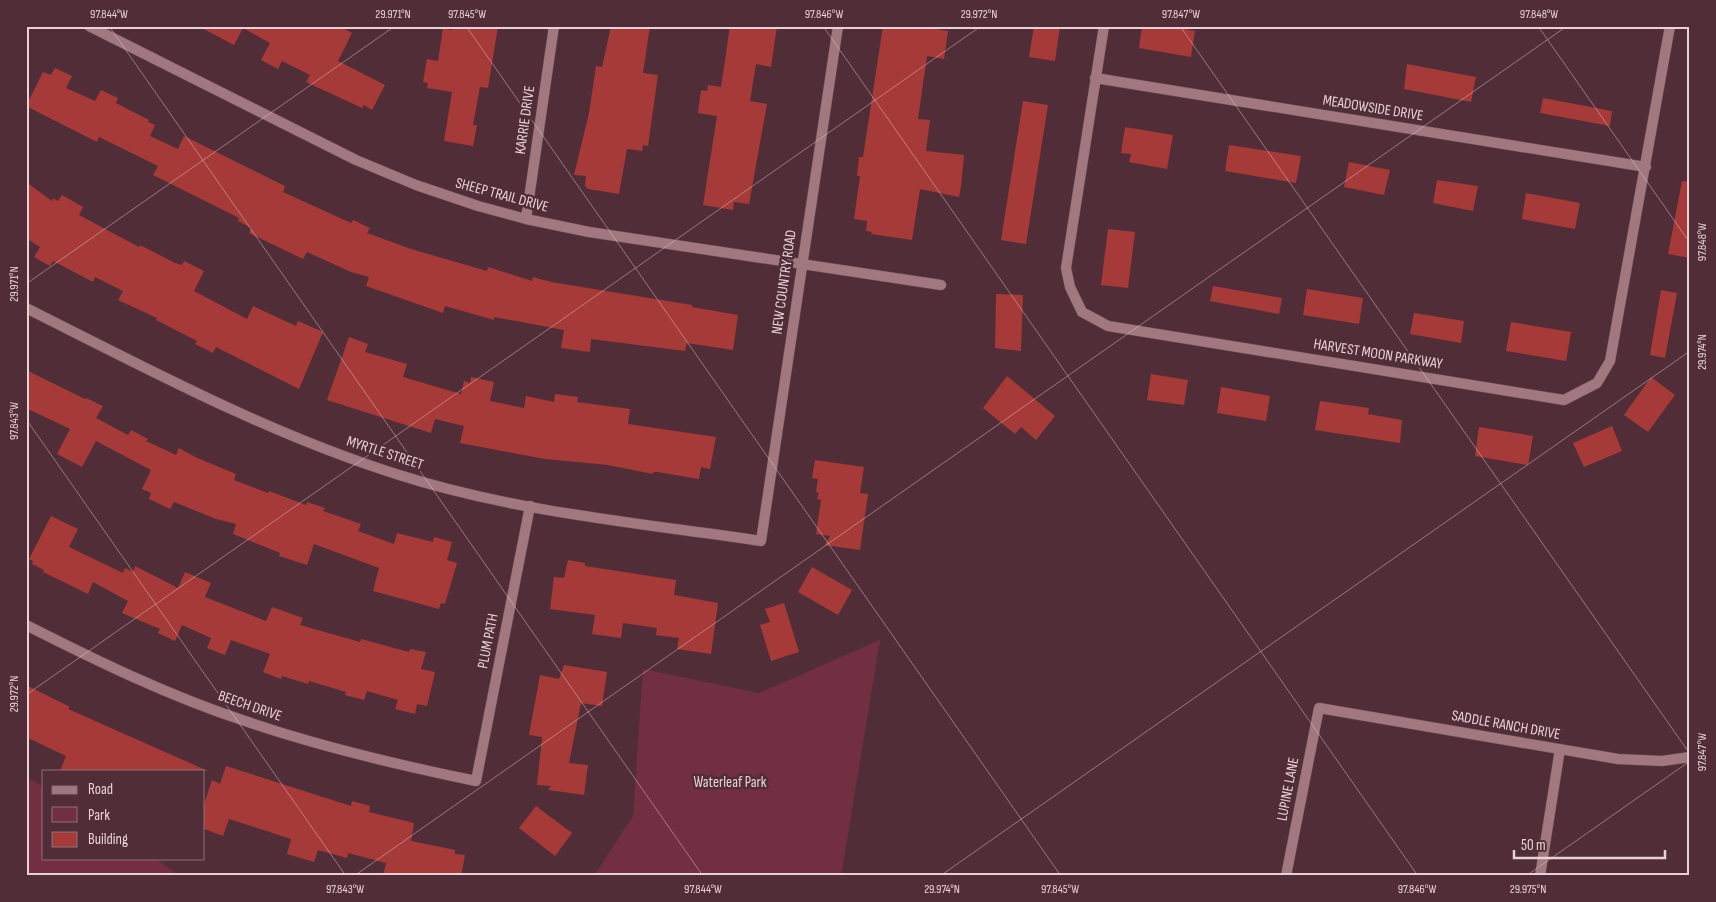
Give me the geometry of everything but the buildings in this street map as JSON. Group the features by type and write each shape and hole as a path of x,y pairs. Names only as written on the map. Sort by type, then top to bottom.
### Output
{"street":[{"name":"SHEEP TRAIL DRIVE","path":"89,26 356,160 416,185 526,219 589,232 941,285"},
{"name":"KARRIE DRIVE","path":"526,219 554,26"},
{"name":"NEW COUNTRY ROAD","path":"761,541 838,26"},
{"name":"HARVEST MOON PARKWAY","path":"1104,26 1066,268 1070,287 1082,312 1108,326 1564,400 1597,383 1610,361 1670,26"},
{"name":"MEADOWSIDE DRIVE","path":"1095,78 1646,167"},
{"name":"MYRTLE STREET","path":"26,308 239,415 317,447 398,475 530,506 761,541"},
{"name":"PLUM PATH","path":"476,781 530,506"},
{"name":"BEECH DRIVE","path":"26,625 146,683 243,721 318,745 384,762 476,781"},
{"name":"SADDLE RANCH DRIVE","path":"1318,708 1618,759 1662,761 1690,758"},
{"name":"LUPINE LANE","path":"1286,876 1318,708"},
{"path":"1540,876 1560,749"}],"green space":[{"name":"Waterleaf Park","path":"880,640 841,876 594,876 633,816 643,669 759,693"},
{"path":"26,777 42,786 42,860 158,860 179,876 26,876"}]}
